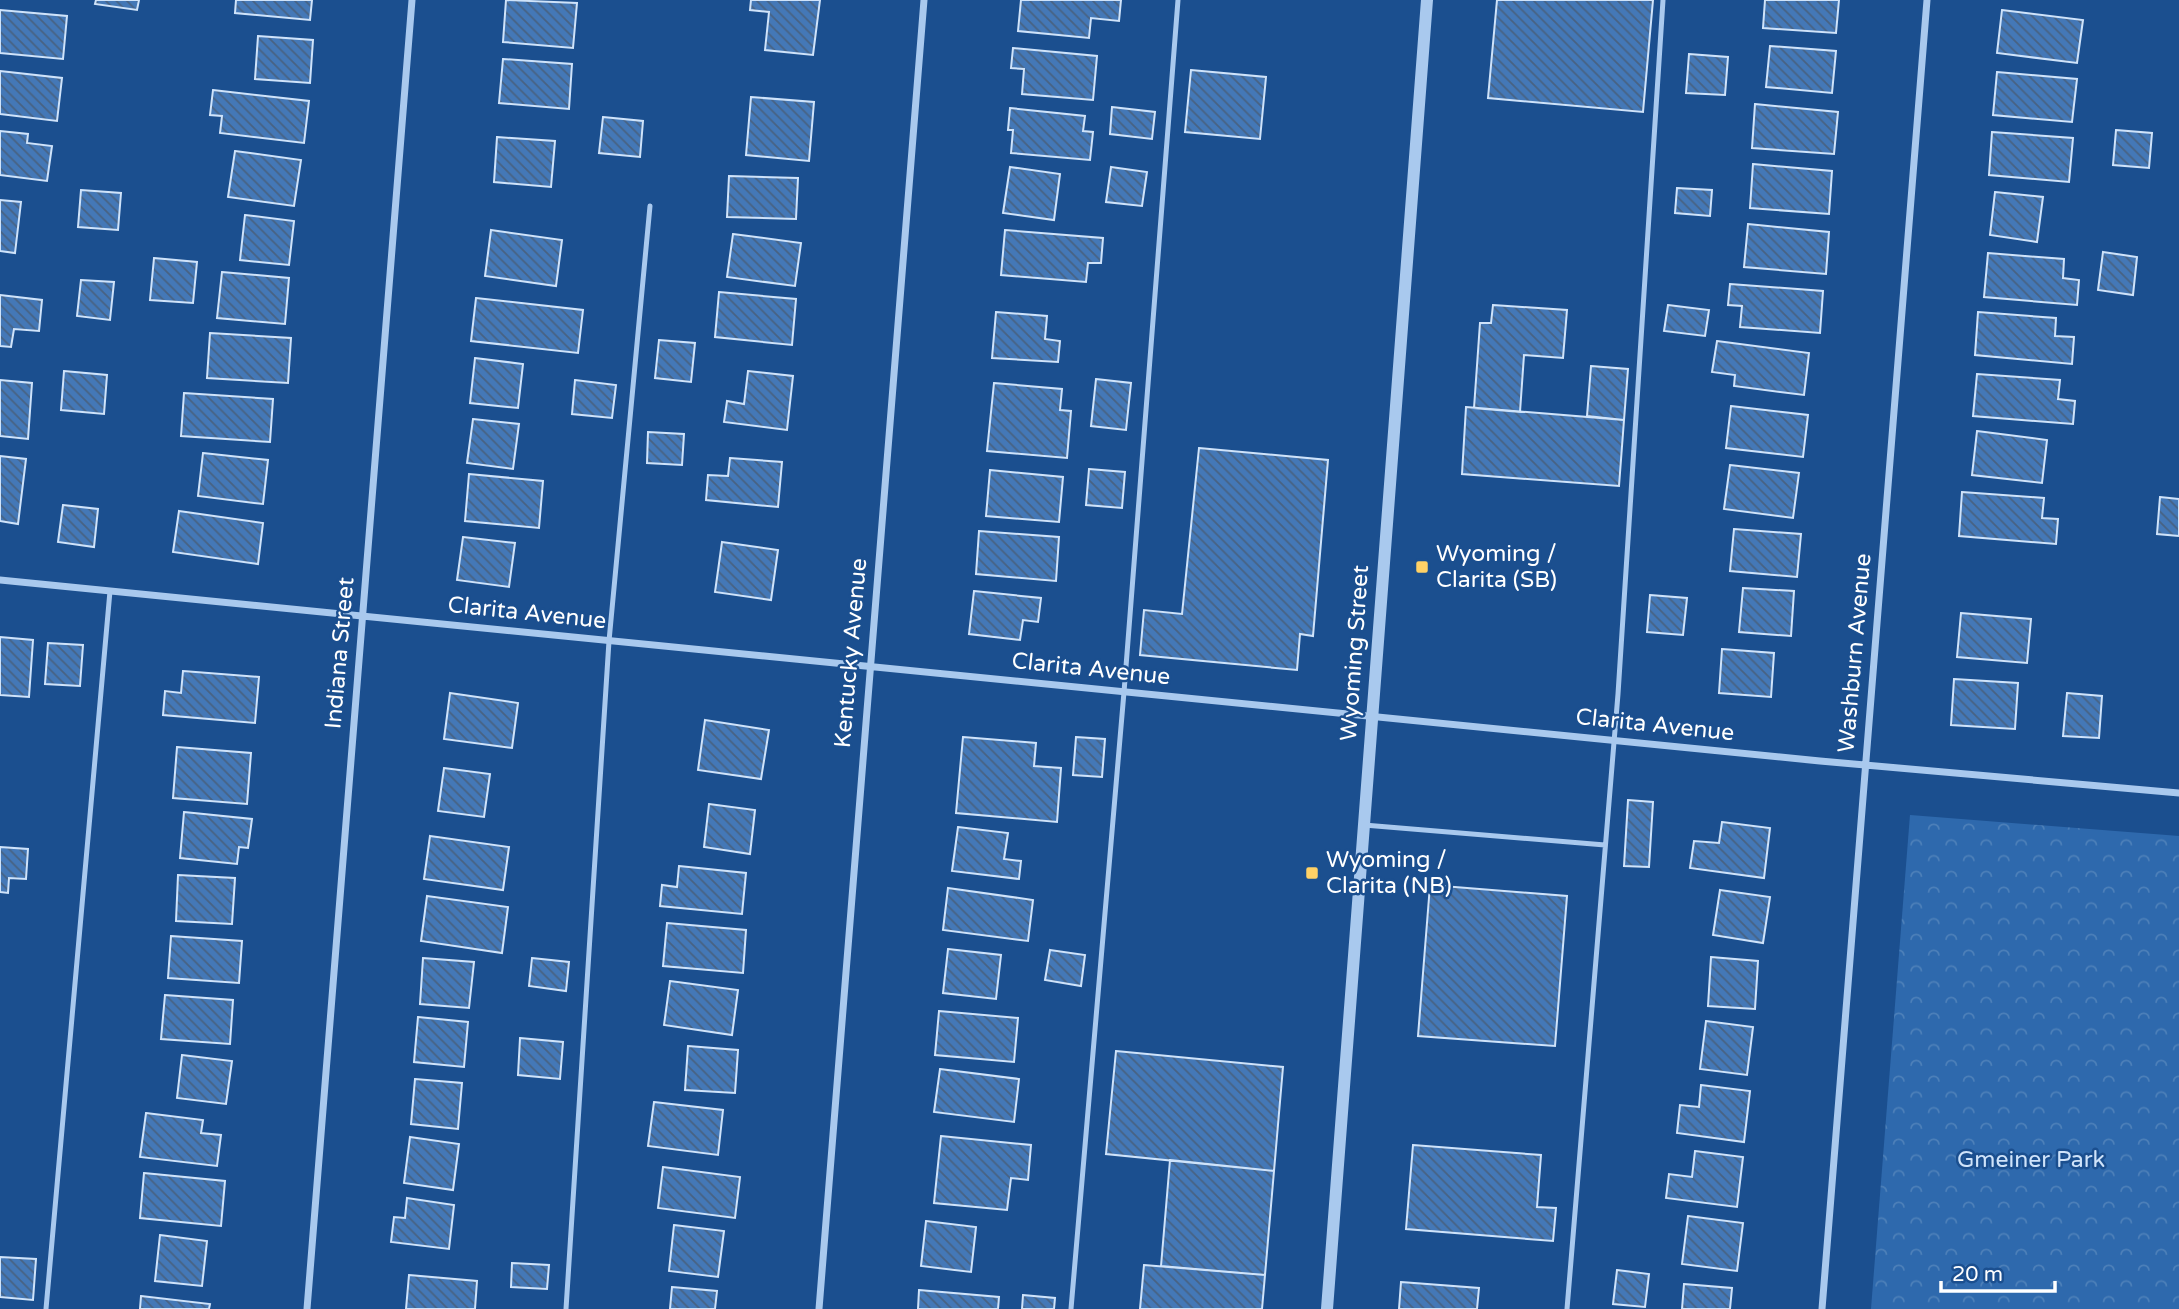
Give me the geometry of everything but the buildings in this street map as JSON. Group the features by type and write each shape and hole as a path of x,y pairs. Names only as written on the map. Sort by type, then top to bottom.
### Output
{"street":[{"name":"Indiana Street","path":"307,1309 412,0"},
{"name":"Kentucky Avenue","path":"819,1309 924,0"},
{"name":"Wyoming Street","path":"1327,1309 1427,0"},
{"name":"Washburn Avenue","path":"1822,1309 1927,0"},
{"name":"Clarita Avenue","path":"0,580 1614,741 2179,793"}],"lane":[{"path":"1071,1309 1124,692 1178,0"},
{"path":"1567,1309 1614,741 1662,0"},
{"path":"566,1309 609,641 650,206"},
{"path":"47,1309 110,591"},
{"path":"1363,825 1605,845"}],"green space":[{"name":"Gmeiner Park","path":"1910,815 2179,836 2179,1309 1871,1309"}],"place":[{"name":"Wyoming / Clarita (SB)","path":"1422,567"},
{"name":"Wyoming / Clarita (NB)","path":"1312,873"}]}
